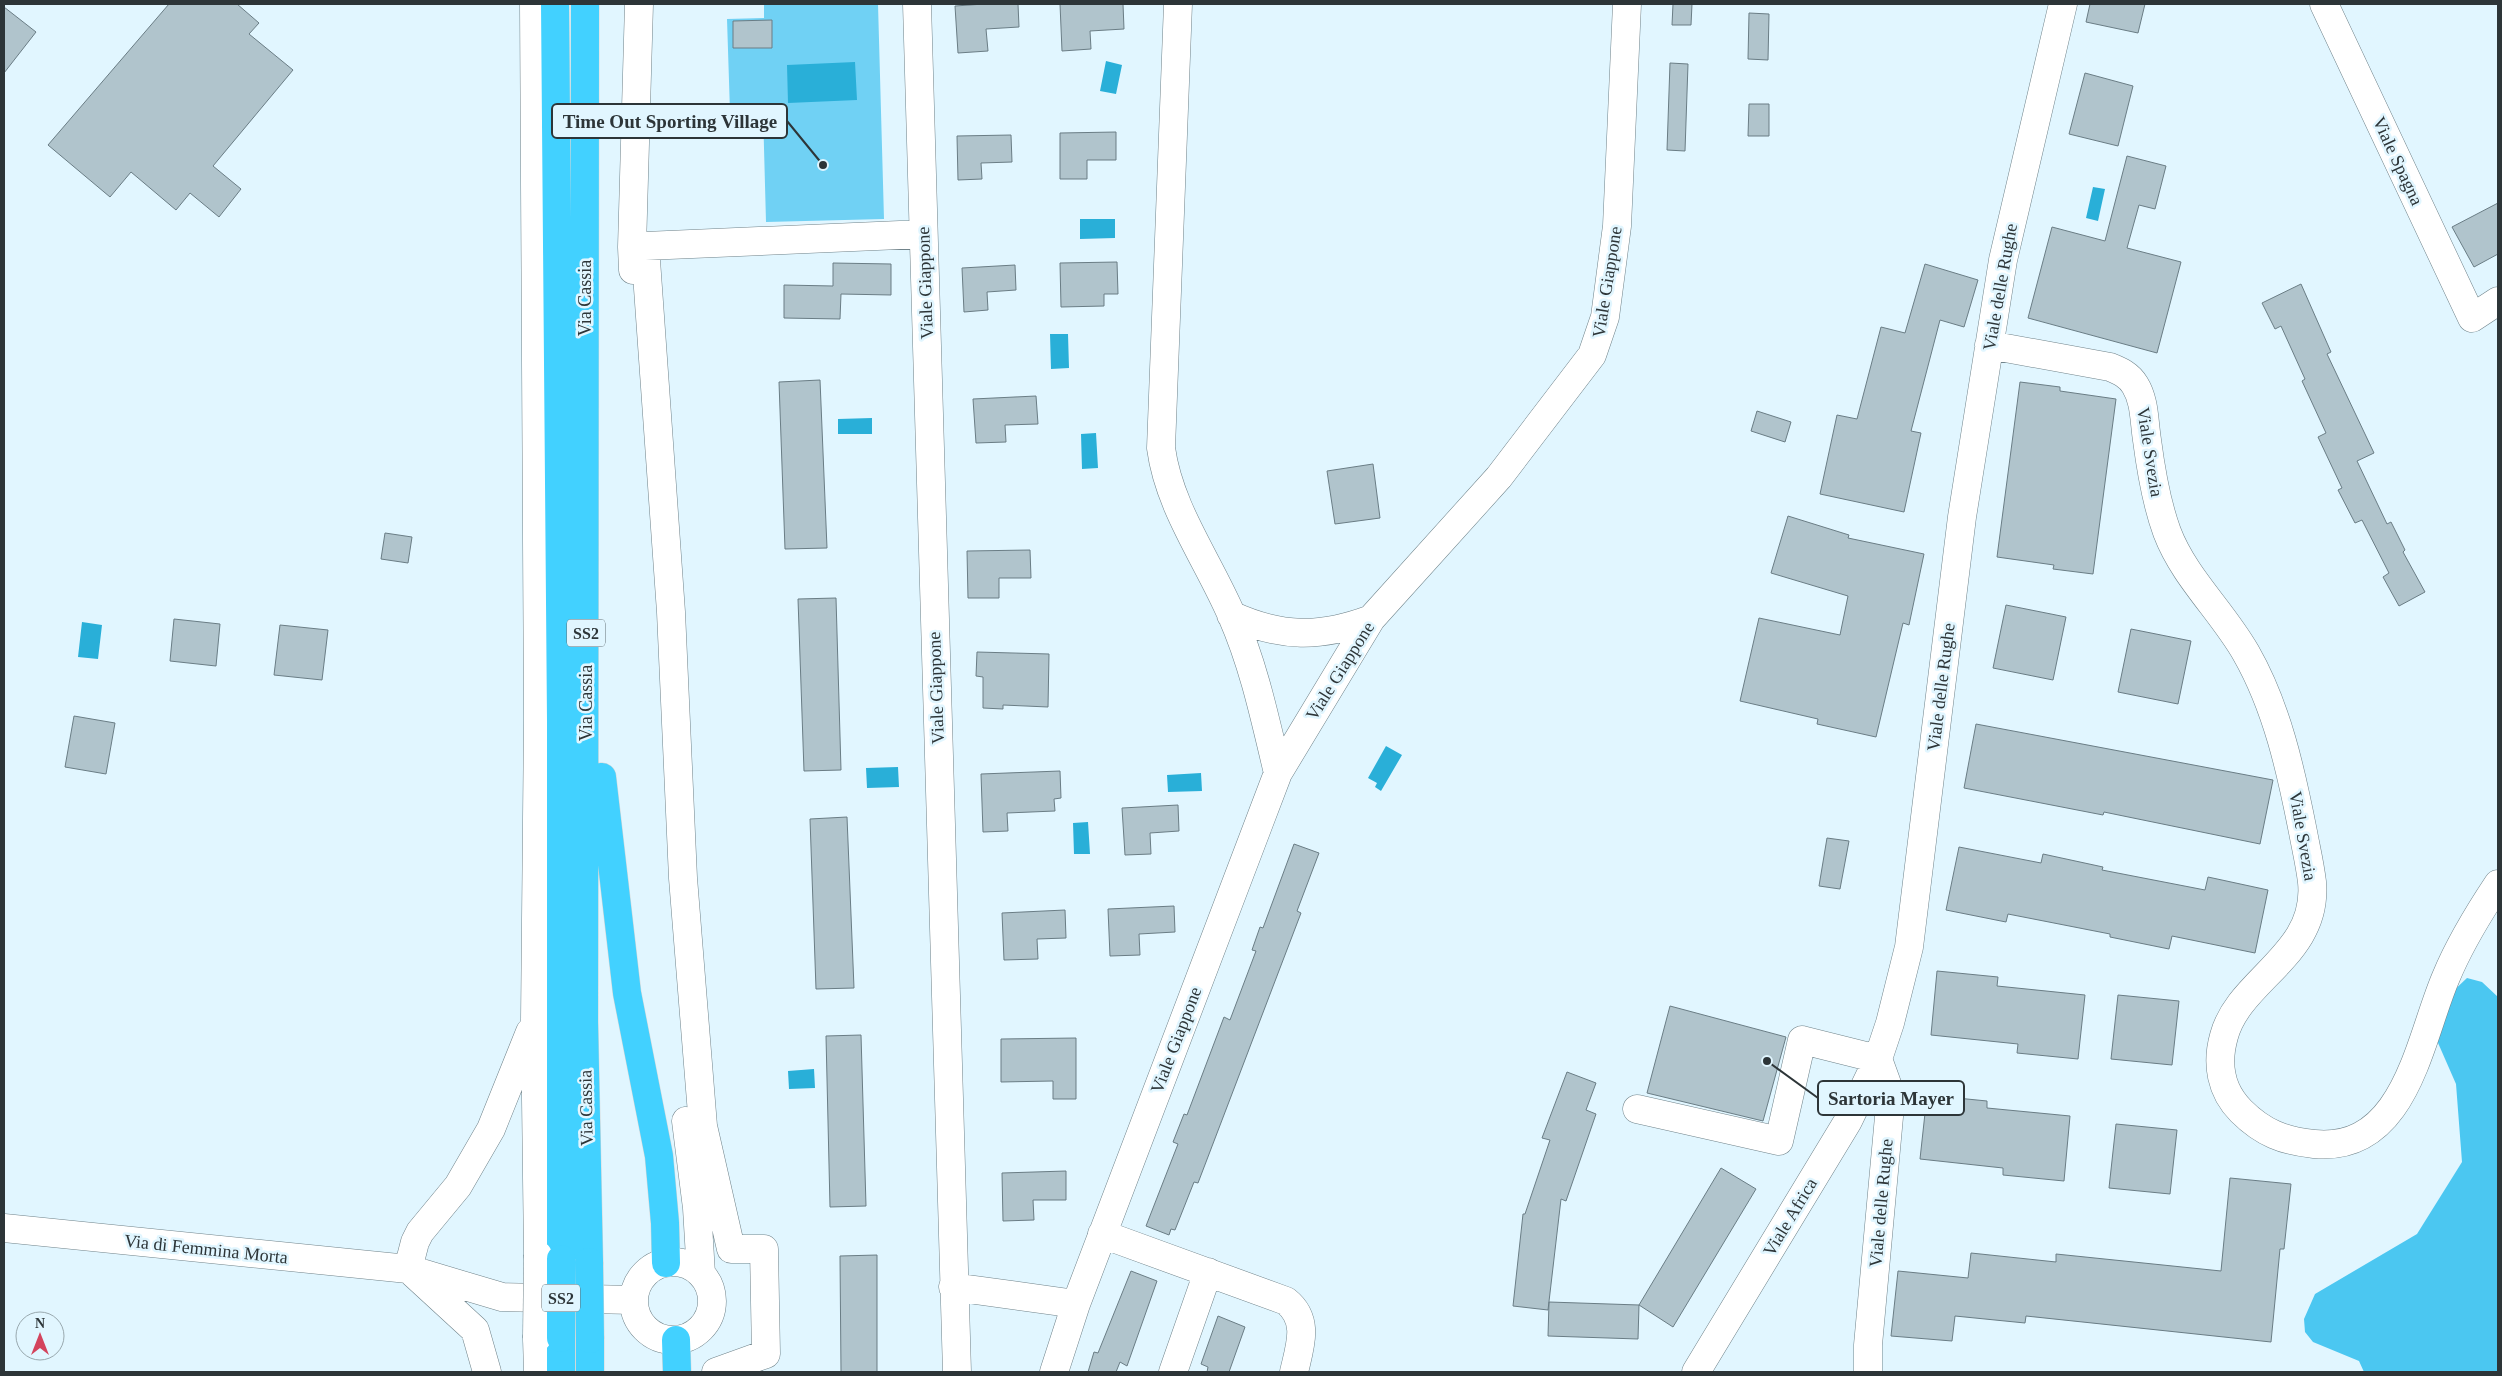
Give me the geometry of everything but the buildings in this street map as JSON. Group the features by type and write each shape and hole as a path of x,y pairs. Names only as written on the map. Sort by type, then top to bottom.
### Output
{"highway":[{"name":"Via Cassia","path":"555,4 561,722 549,1338 561,1372"},
{"name":"Via Cassia","path":"585,4 586,726 584,1022 590,1372"},
{"path":"586,726 600,751 604,810 627,993 659,1156 665,1223 666,1263"},
{"path":"676,1372 683,1338"}],"street":[{"path":"534,4 538,718 535,1021 550,1257"},
{"path":"639,4 632,247 672,946 683,1099 697,1208 700,1274"},
{"name":"Viale Giappone","path":"917,4 953,1287 957,1372"},
{"path":"1178,4 1160,448 1165,474 1174,497 1231,615 1254,674 1278,773"},
{"name":"Viale Giappone","path":"1054,1372 1076,1304 1102,1234 1278,773 1371,619 1499,477 1592,355 1604,317 1617,226 1627,4"},
{"name":"Viale delle Rughe","path":"1868,1372 1868,1345 1892,1095 1878,1059 1909,947 1962,517 2003,260 2063,4"},
{"name":"Viale Spagna","path":"2324,4 2472,318 2498,300"},
{"path":"716,1372 766,1354 764,1249 731,1248 703,1126 683,878 671,612 646,246 923,234"},
{"name":"Viale Svezia","path":"1989,345 2110,367 2121,371 2135,384 2143,406 2152,475 2168,535 2182,562 2246,653 2269,705 2291,771 2312,883 2311,903 2306,921 2293,945 2236,1011 2224,1035 2221,1057 2222,1078 2227,1094 2237,1107 2254,1124 2268,1133 2286,1140 2321,1145 2349,1140 2378,1124 2400,1098 2440,989 2457,950 2498,884"},
{"path":"1231,615 1252,625 1288,633 1322,632 1371,619"},
{"path":"487,1372 475,1330 408,1269 415,1242 420,1232 458,1186 491,1129 535,1021"},
{"path":"1637,1109 1779,1141 1802,1040 1878,1059"},
{"name":"Viale Africa","path":"1696,1372 1848,1121 1878,1059"},
{"name":"Via di Femmina Morta","path":"4,1228 408,1269 502,1297 634,1300"},
{"path":"1102,1234 1268,1293 1294,1307 1302,1323 1294,1372"},
{"path":"666,1263 690,1266 700,1274 708,1284 712,1296 711,1309 702,1329 683,1338 663,1338 646,1329 636,1313 634,1300 637,1287 644,1276 654,1268 666,1263"},
{"path":"1173,1372 1208,1272"},
{"path":"953,1287 1076,1304"},
{"path":"475,1330 502,1297"},
{"path":"538,1372 549,1338"},
{"path":"683,1338 690,1372"}],"shaded area":[{"path":"764,4 878,4 884,219 766,222 763,111 730,112 727,19 764,18"},
{"path":"1106,61 1122,65 1116,94 1100,91"},
{"path":"855,62 857,100 788,103 787,65"},
{"path":"2093,187 2105,189 2098,221 2086,218"},
{"path":"1080,219 1115,219 1115,238 1080,239"},
{"path":"1050,334 1068,334 1069,368 1051,369"},
{"path":"872,418 872,434 838,434 838,419"},
{"path":"1096,433 1098,468 1082,469 1081,434"},
{"path":"82,622 102,625 98,659 78,657"},
{"path":"1386,746 1402,755 1381,791 1375,787 1377,783 1368,778"},
{"path":"898,767 899,787 867,788 866,768"},
{"path":"1201,773 1202,791 1168,792 1167,775"},
{"path":"1088,822 1090,854 1074,854 1073,823"},
{"path":"2467,978 2482,982 2498,997 2498,1372 2364,1372 2359,1361 2313,1342 2305,1332 2304,1319 2315,1294 2417,1234 2462,1162 2456,1084 2435,1036 2447,997"},
{"path":"814,1069 815,1088 789,1089 788,1071"}],"place":[{"name":"Time Out Sporting Village","path":"823,165"},
{"name":"Sartoria Mayer","path":"1767,1061"}]}
